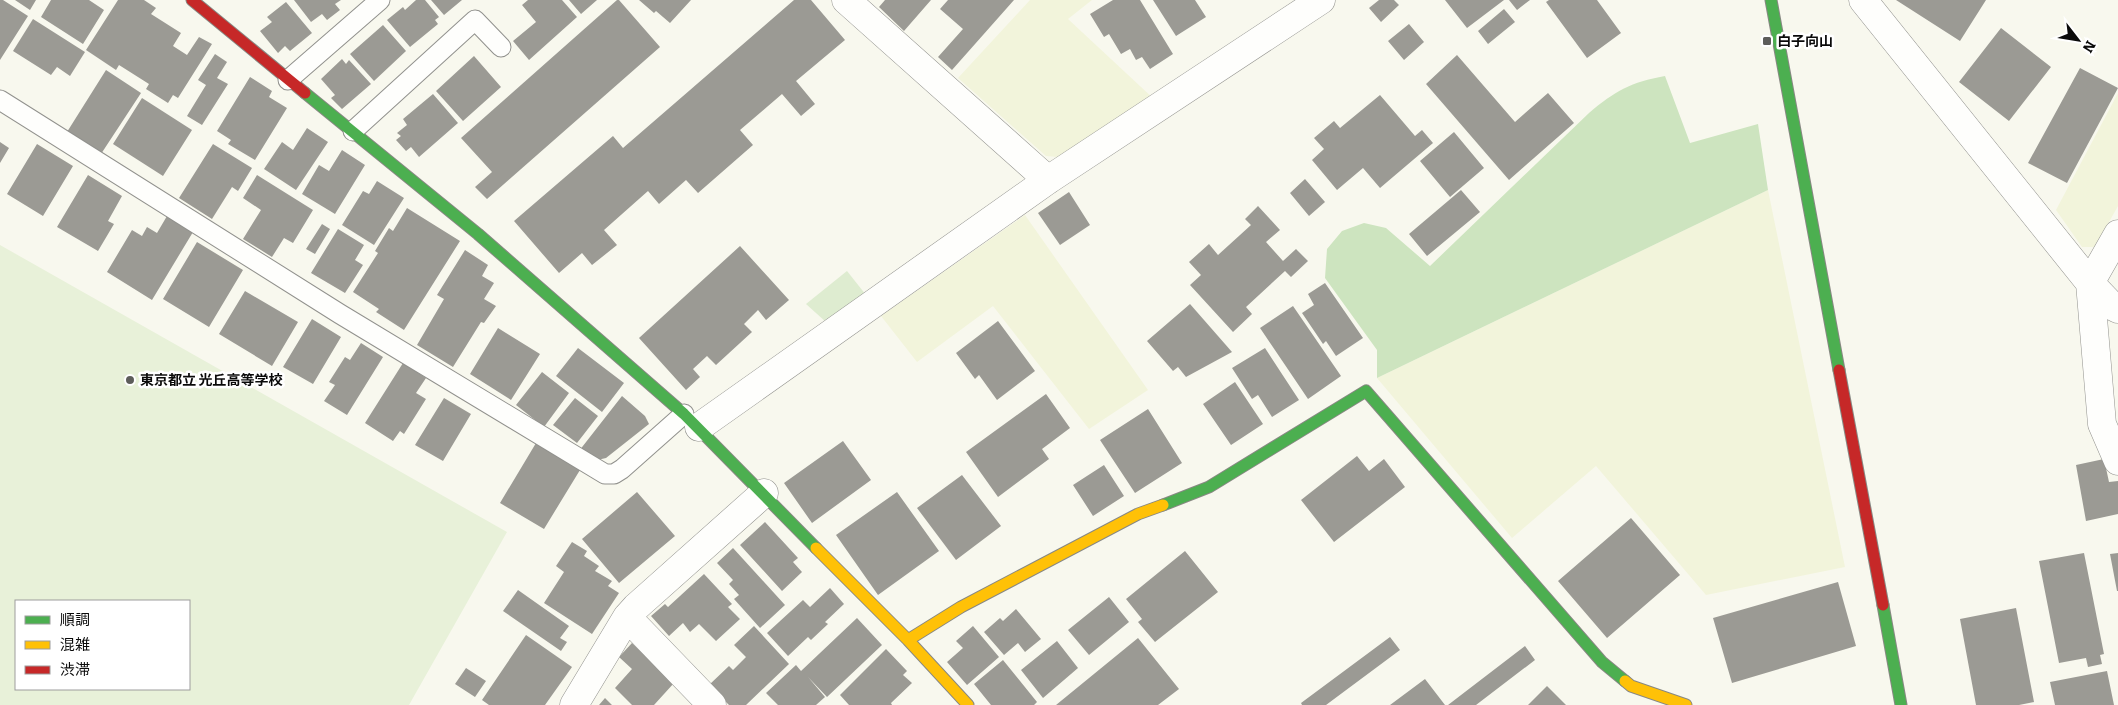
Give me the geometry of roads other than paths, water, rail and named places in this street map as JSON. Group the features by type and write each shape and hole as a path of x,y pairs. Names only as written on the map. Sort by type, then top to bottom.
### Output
{"street":[{"path":"192,0 478,234 692,420 908,640 968,705"},
{"path":"846,0 1048,180"},
{"path":"692,420 1048,180 1321,0"},
{"path":"1771,0 1901,705"},
{"path":"1864,0 2090,283 2112,306 2118,309"},
{"path":"2118,234 2090,283 2102,424 2118,461"},
{"path":"908,640 961,607 1138,514 1209,487 1366,391 1602,662 1630,686 1686,705"},
{"path":"574,705 627,617 764,493"},
{"path":"627,617 712,705"}],"lane":[{"path":"288,80 380,0"},
{"path":"353,132 476,20 502,47"},
{"path":"0,100 340,314 605,474 614,474 692,420"}],"place":[{"name":"白子向山","path":"1767,41"},
{"name":"東京都立 光丘高等学校","path":"130,380"}]}
